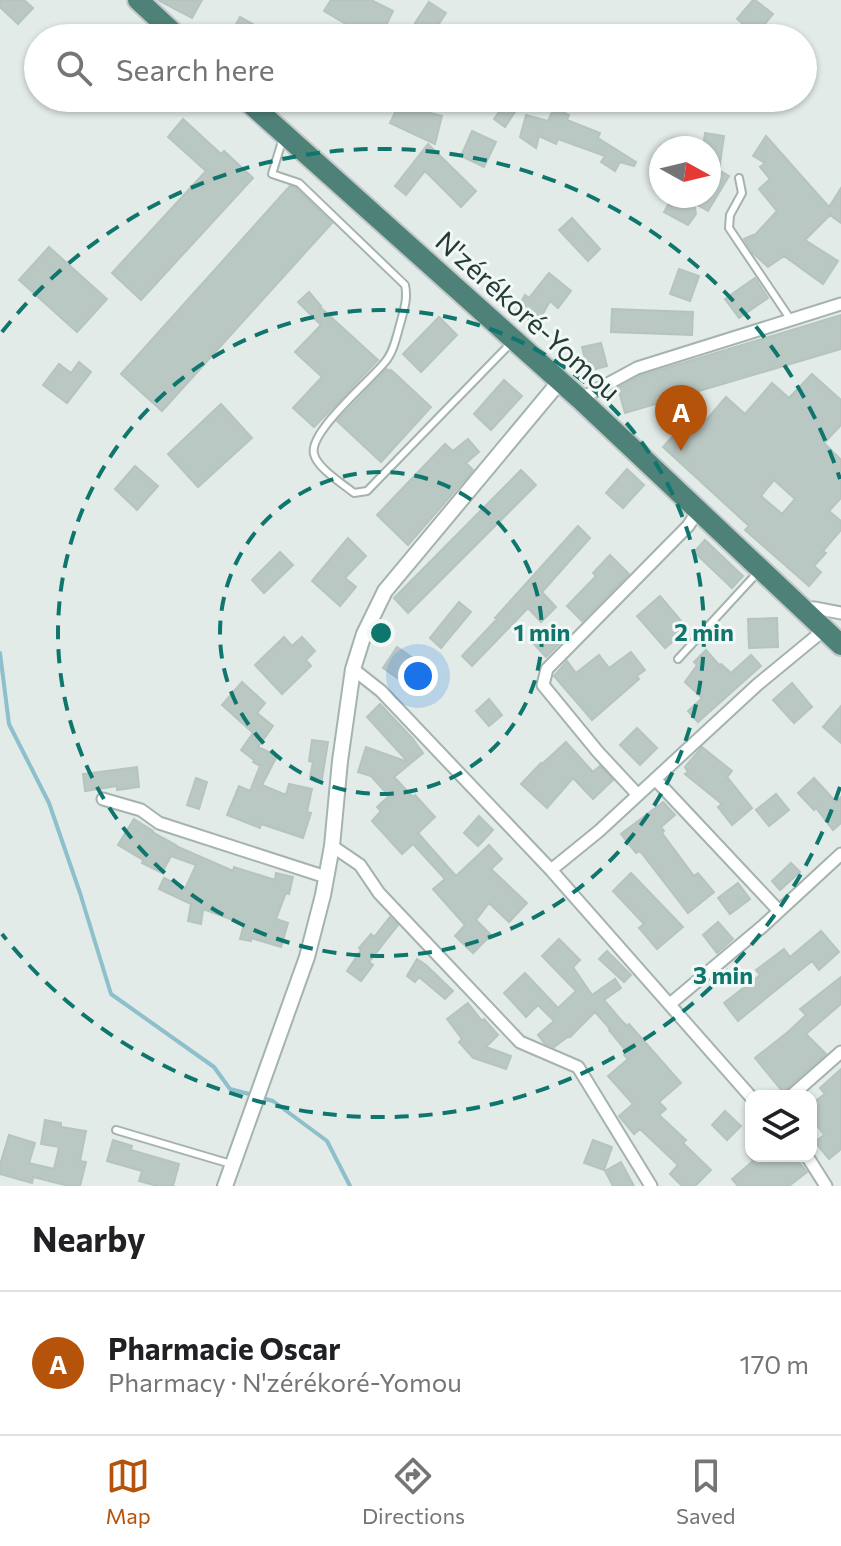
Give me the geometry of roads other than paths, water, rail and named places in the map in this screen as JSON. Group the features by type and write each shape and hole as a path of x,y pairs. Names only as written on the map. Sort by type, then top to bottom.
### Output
{"highway":[{"path":"138,0 164,24"},
{"name":"N'zérékoré-Yomou","path":"259,112 580,399 841,645"}],"street":[{"path":"580,399 637,368 841,304"},
{"path":"225,1186 307,957 323,895 332,846 353,669 364,634 385,591 560,381"},
{"path":"638,795 543,685 547,669 688,526 699,510"},
{"path":"803,608 841,613"},
{"path":"551,870 599,831 757,685 825,629"},
{"path":"353,669 381,691 551,870 745,1090"},
{"path":"655,779 779,911"},
{"path":"103,799 141,810 159,823 326,877"},
{"path":"332,846 360,865 379,893 520,1042 578,1067 651,1186"},
{"path":"670,1004 841,854"},
{"path":"798,1090 841,1052"},
{"path":"811,1162 826,1186"}],"lane":[{"path":"284,135 272,174 299,183 405,285 407,294 388,359 327,424 314,443 314,456 324,468 354,493 367,491 514,340"},
{"path":"739,178 742,193 730,215 729,228 792,320"},
{"path":"678,659 761,568"},
{"path":"116,1130 232,1164"}],"waterway":[{"path":"0,653 9,724 49,803 111,994 214,1067 230,1089 253,1095"},
{"path":"262,1098 273,1101 327,1141 350,1186"}],"place":[{"name":"Pharmacie Oscar","path":"681,451"}]}
